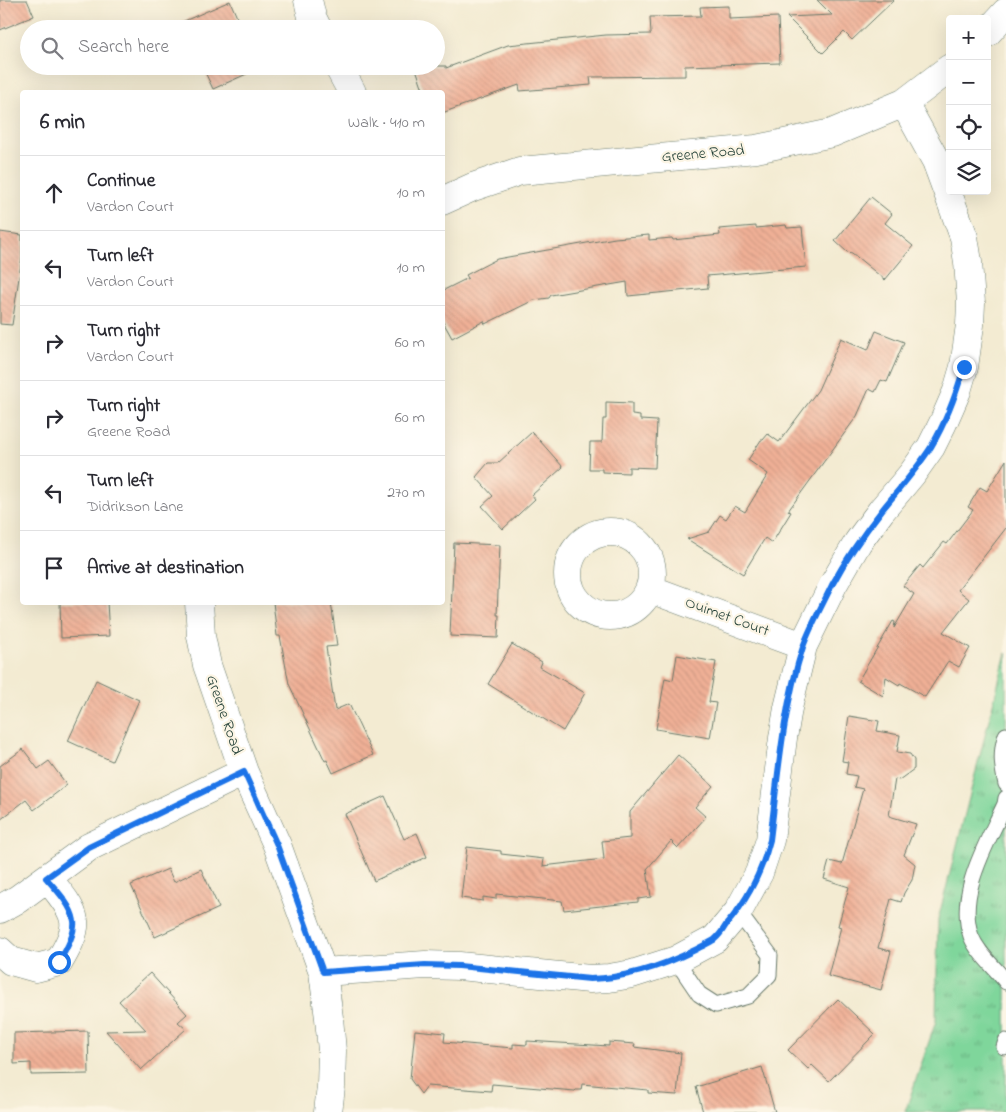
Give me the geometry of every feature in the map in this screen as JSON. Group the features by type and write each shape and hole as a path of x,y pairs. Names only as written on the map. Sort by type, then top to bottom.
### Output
{"street":[{"path":"308,0 314,20"},
{"path":"991,29 1006,12"},
{"name":"Greene Road","path":"445,200 473,187 520,171 756,149 832,133 904,103 946,71"},
{"path":"343,75 351,90"},
{"path":"323,972 434,965 590,979 609,978 632,974 676,960 715,939 738,912 759,873 770,840 782,738 803,646 833,584 858,542 931,447 954,399 964,367 971,303 964,237 936,161 904,103"},
{"name":"Ouimet Court","path":"650,589 803,646"},
{"name":"Greene Road","path":"198,605 201,636 207,665 244,772 277,845 323,972 332,1051 328,1112"},
{"path":"0,909 18,899 89,847 244,772"},
{"path":"0,951 11,961 36,968 59,962 70,942 74,922 64,899 46,878"}],"lane":[{"path":"1006,735 1002,745 1006,784"},
{"path":"1006,798 973,876 966,916 971,937 984,957 1006,982"},
{"path":"676,960 699,994 716,1005 748,996 768,975 770,955 738,912"}],"green space":[{"path":"1006,653 1006,1112 905,1112 936,1021 938,920"}],"building":[{"path":"0,0 27,0 34,16 20,20 20,22 0,30"},
{"path":"817,0 894,0 852,40 844,32 823,53 787,17 832,15"},
{"path":"230,1 238,20 187,20"},
{"path":"729,6 729,19 778,17 780,63 685,66 685,76 590,77 591,85 520,91 519,85 445,112 445,90 423,90 418,75 445,75 445,66 446,68 508,45 606,35 651,34 650,17 701,16 700,7"},
{"path":"206,75 244,75 213,89"},
{"path":"871,197 892,214 885,223 913,246 885,280 835,241"},
{"path":"786,225 787,228 802,227 806,267 707,276 708,288 628,296 627,282 551,295 549,298 534,300 485,324 484,321 452,338 445,325 445,290 468,278 466,275 497,259 615,238 649,235 649,240 672,238 673,240 720,235 719,229 756,226 756,228"},
{"path":"0,232 20,235 20,271 12,325 0,324"},
{"path":"876,331 904,342 887,382 881,380 875,392 869,389 857,416 788,511 791,512 772,543 765,538 743,574 687,539 709,532 720,515 726,519 735,506 745,512 768,474 748,460 761,440 768,434 779,442 818,390 841,338 868,350"},
{"path":"606,402 632,403 632,415 640,416 640,420 657,421 655,468 629,467 629,473 602,472 602,469 589,469 590,442 602,442 603,419 606,419"},
{"path":"532,432 563,467 532,495 535,499 503,529 482,506 493,496 476,477 488,463 498,463"},
{"path":"1006,460 1006,528 958,590 969,599 943,632 970,648 959,667 948,661 925,697 886,677 883,696 858,681 893,621 895,622 894,628 914,594 903,586 920,565 923,568 944,542 947,544 973,510 968,507 980,487 987,491"},
{"path":"454,543 500,545 498,638 450,636"},
{"path":"60,605 107,605 109,636 61,638"},
{"path":"273,605 331,605 337,646 326,647 335,710 349,704 373,755 333,773 327,760 325,761 289,684 280,636 277,636"},
{"path":"512,644 542,662 540,667 585,693 563,731 488,684"},
{"path":"677,655 716,662 709,702 716,703 710,738 656,729 665,678 673,680"},
{"path":"96,680 139,700 112,761 68,741"},
{"path":"849,716 879,721 877,731 900,735 897,752 910,754 914,760 914,769 899,780 895,779 889,816 916,824 904,855 915,864 912,880 901,902 891,899 878,948 891,951 881,990 828,976 841,927 838,926 849,887 824,879 829,861 842,864 863,789 854,787 857,776 846,774 848,762 842,761"},
{"path":"23,749 38,769 49,761 67,785 34,810 26,800 0,820 0,766"},
{"path":"678,755 713,786 695,807 706,817 678,848 671,841 647,869 651,897 638,899 638,902 564,910 562,901 496,894 496,899 483,897 483,901 461,898 467,847 501,851 501,854 544,859 543,866 604,859 602,841 630,838 630,812"},
{"path":"385,796 404,839 417,833 427,857 374,881 345,814"},
{"path":"168,869 174,882 201,869 219,908 155,937 131,885"},
{"path":"150,973 187,1014 178,1022 186,1029 141,1070 106,1031 146,1030 119,1001"},
{"path":"838,999 875,1034 829,1081 812,1065 808,1069 788,1050"},
{"path":"415,1030 445,1033 444,1042 513,1048 513,1044 527,1045 527,1041 609,1046 609,1042 635,1044 634,1047 681,1053 677,1095 648,1093 648,1090 582,1084 581,1090 575,1091 492,1084 491,1091 427,1086 421,1094 410,1079"},
{"path":"88,1031 89,1074 31,1075 31,1063 14,1064 14,1033"},
{"path":"762,1067 775,1112 703,1112 696,1087"}],"route":[{"path":"59,962 70,942 74,922 64,899 46,878 89,847 244,772 277,845 323,972 425,965 459,966 590,979 609,978 632,974 676,960 715,939 738,912 759,873 766,854 770,840 782,738 803,646 833,584 858,542 931,447 944,423 964,367"}]}
